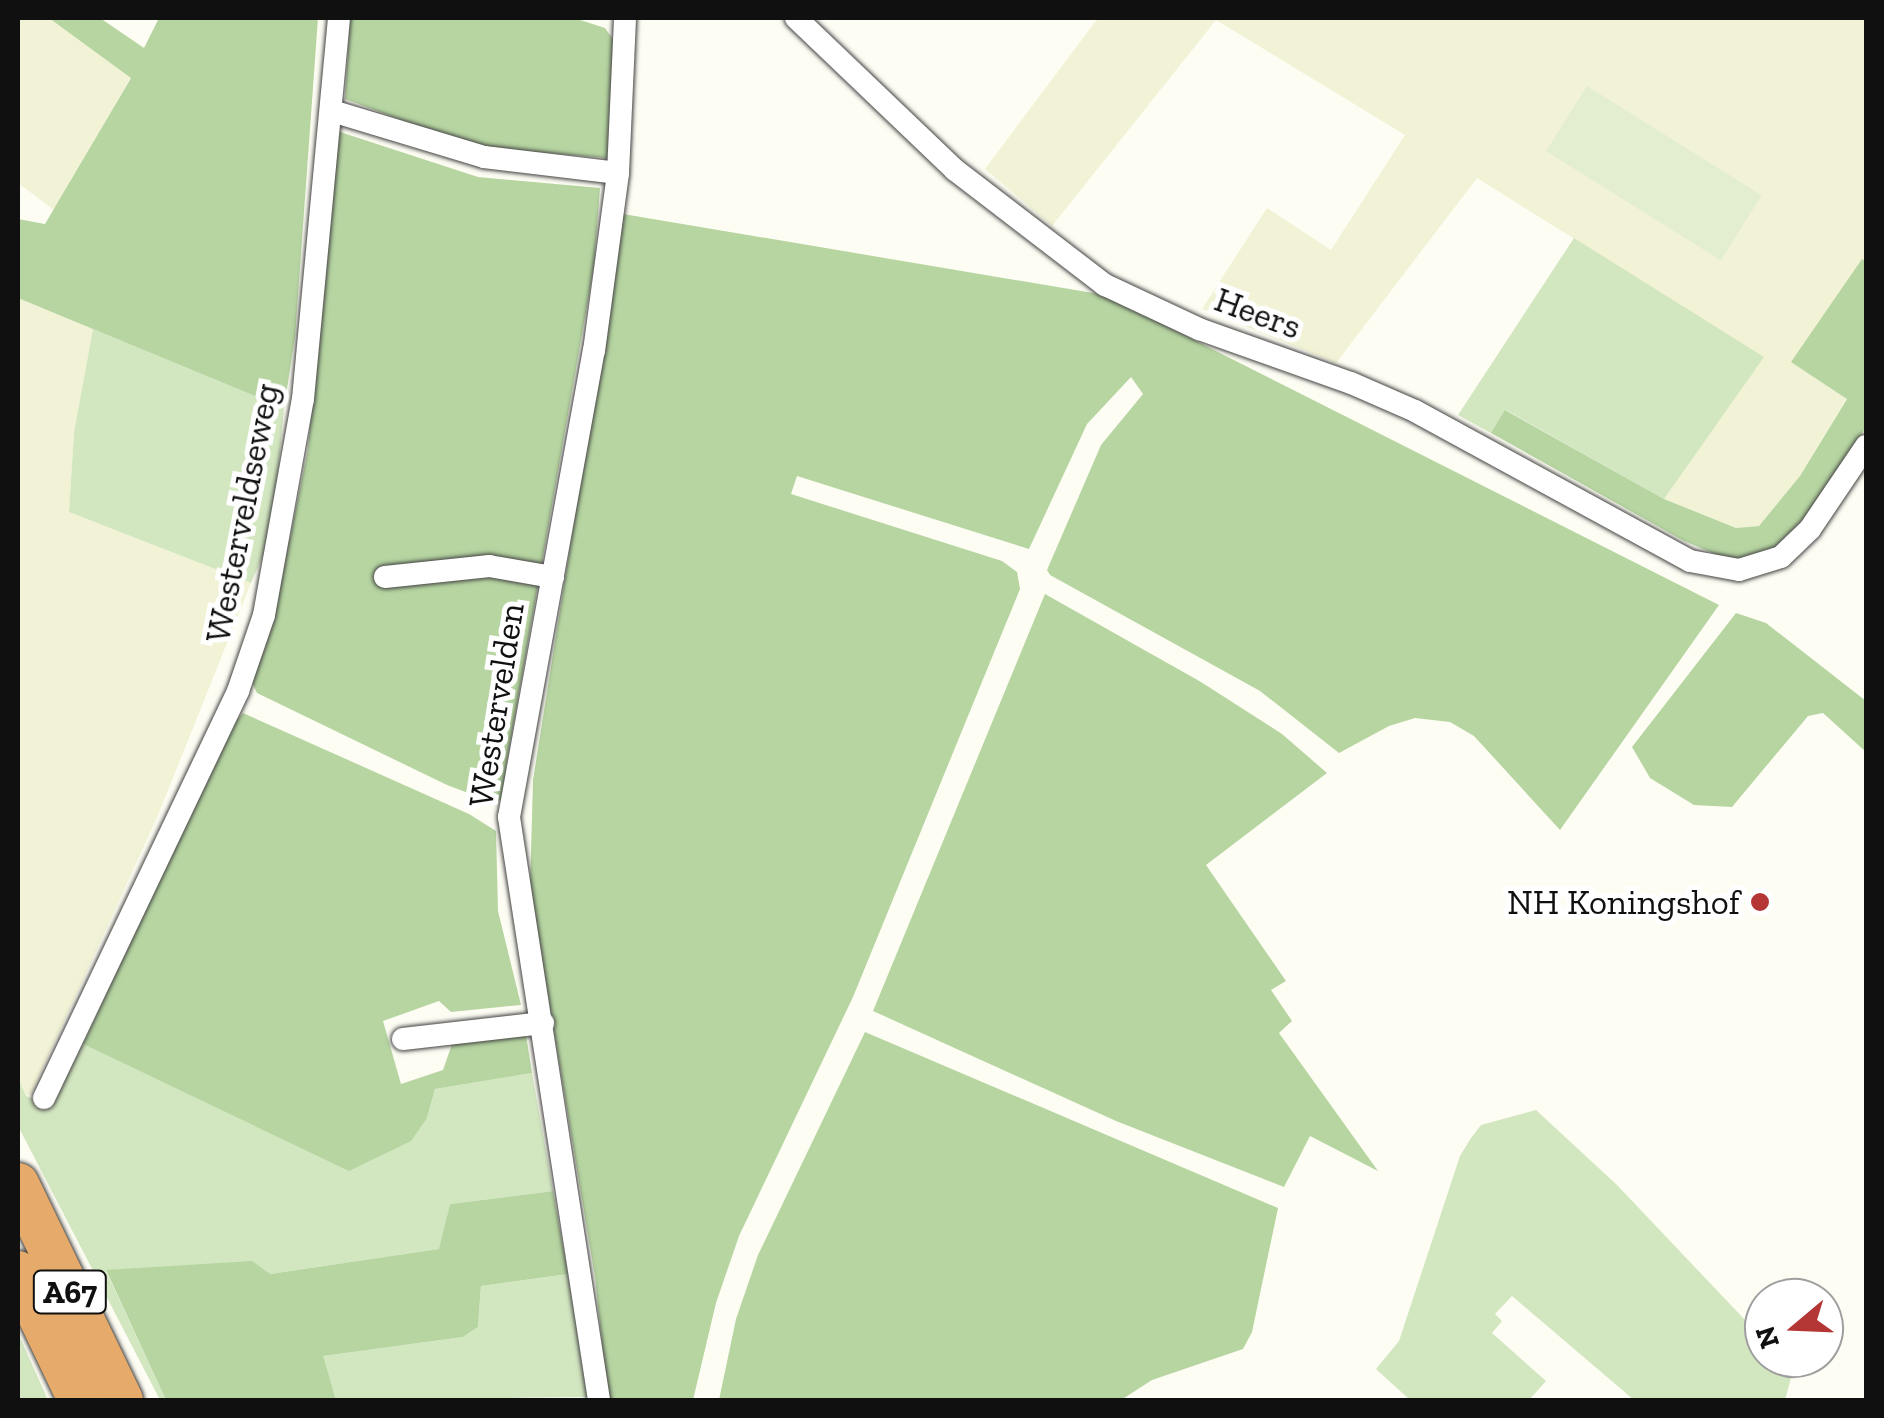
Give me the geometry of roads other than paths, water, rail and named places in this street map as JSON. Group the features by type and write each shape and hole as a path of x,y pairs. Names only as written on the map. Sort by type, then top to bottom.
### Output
{"highway":[{"name":"A67","path":"18,1184 122,1400"},
{"name":"A67","path":"18,1272 79,1400"}],"street":[{"name":"Westerveldseweg","path":"44,1098 238,691 264,615 303,399 338,18"},
{"name":"Westervelden","path":"599,1400 510,817 594,351 618,173 625,18"},
{"name":"Heers","path":"796,18 955,170 1105,286 1198,330 1350,382 1415,411 1690,562 1741,579 1797,545 1866,446"},
{"path":"332,111 484,158 618,173"},
{"name":"Westervelden","path":"385,577 489,566 553,577"},
{"path":"403,1039 543,1023"}],"place":[{"name":"NH Koningshof","path":"1760,902"}]}
